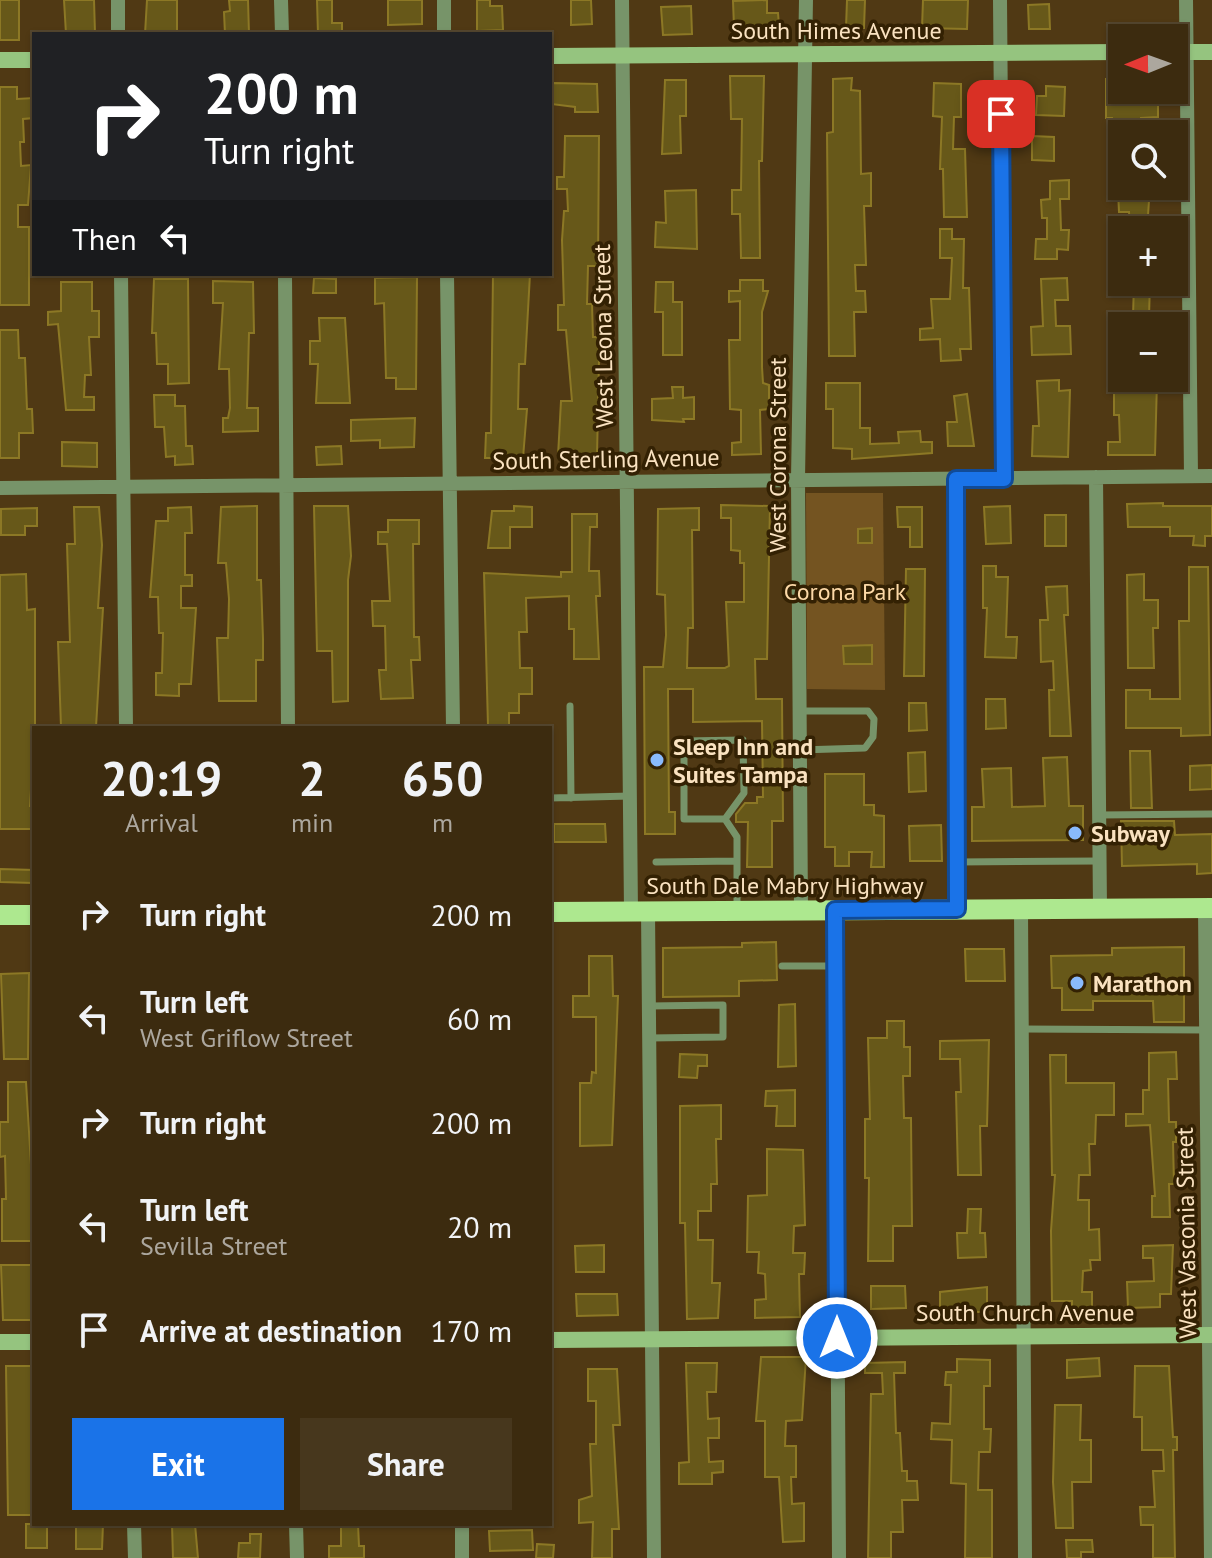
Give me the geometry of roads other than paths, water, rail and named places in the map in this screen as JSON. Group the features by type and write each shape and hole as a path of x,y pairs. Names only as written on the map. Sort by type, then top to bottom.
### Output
{"main road":[{"name":"South Dale Mabry Highway","path":"552,912 1208,908"},
{"path":"0,915 32,915"}],"street":[{"path":"118,0 118,32"},
{"path":"281,0 282,32"},
{"path":"444,0 444,32"},
{"name":"West Leona Street","path":"622,0 630,796 649,1006 654,1558"},
{"name":"West Corona Street","path":"801,911 798,479 806,0"},
{"path":"1000,0 1004,479"},
{"path":"1183,24 1186,0"},
{"name":"South Himes Avenue","path":"552,56 1108,52"},
{"path":"1188,52 1212,52"},
{"path":"0,60 32,60"},
{"path":"1181,104 1191,476"},
{"path":"121,276 126,726"},
{"path":"285,276 288,726"},
{"path":"447,276 453,726"},
{"name":"South Sterling Avenue","path":"0,488 1212,476"},
{"path":"1096,477 1100,908"},
{"path":"956,479 957,909"},
{"name":"West Vasconia Street","path":"1208,908 1206,1030 1211,1558"},
{"path":"1021,909 1025,1558"},
{"path":"835,910 839,1558"},
{"name":"South Church Avenue","path":"552,1340 1211,1335"},
{"path":"0,1342 32,1342"},
{"path":"134,1526 135,1558"},
{"path":"296,1526 297,1558"},
{"path":"462,1526 462,1558"}],"lane":[{"path":"570,706 571,798"},
{"path":"800,711 868,711 874,719 873,737 865,748 800,750"},
{"path":"743,740 744,793 725,819 684,819 684,741 743,740"},
{"path":"552,798 630,796"},
{"path":"1099,815 1212,814"},
{"path":"725,819 737,837 737,911"},
{"path":"656,862 737,861"},
{"path":"957,862 1099,861"},
{"path":"782,966 836,966"},
{"path":"649,1006 723,1005 723,1037 649,1038"},
{"path":"1022,1029 1206,1030"}],"place":[{"name":"Sleep Inn and Suites Tampa","path":"657,760"},
{"name":"Subway","path":"1075,833"},
{"name":"Marathon","path":"1077,983"}],"park label":[{"name":"Corona Park","path":"845,591"}]}
